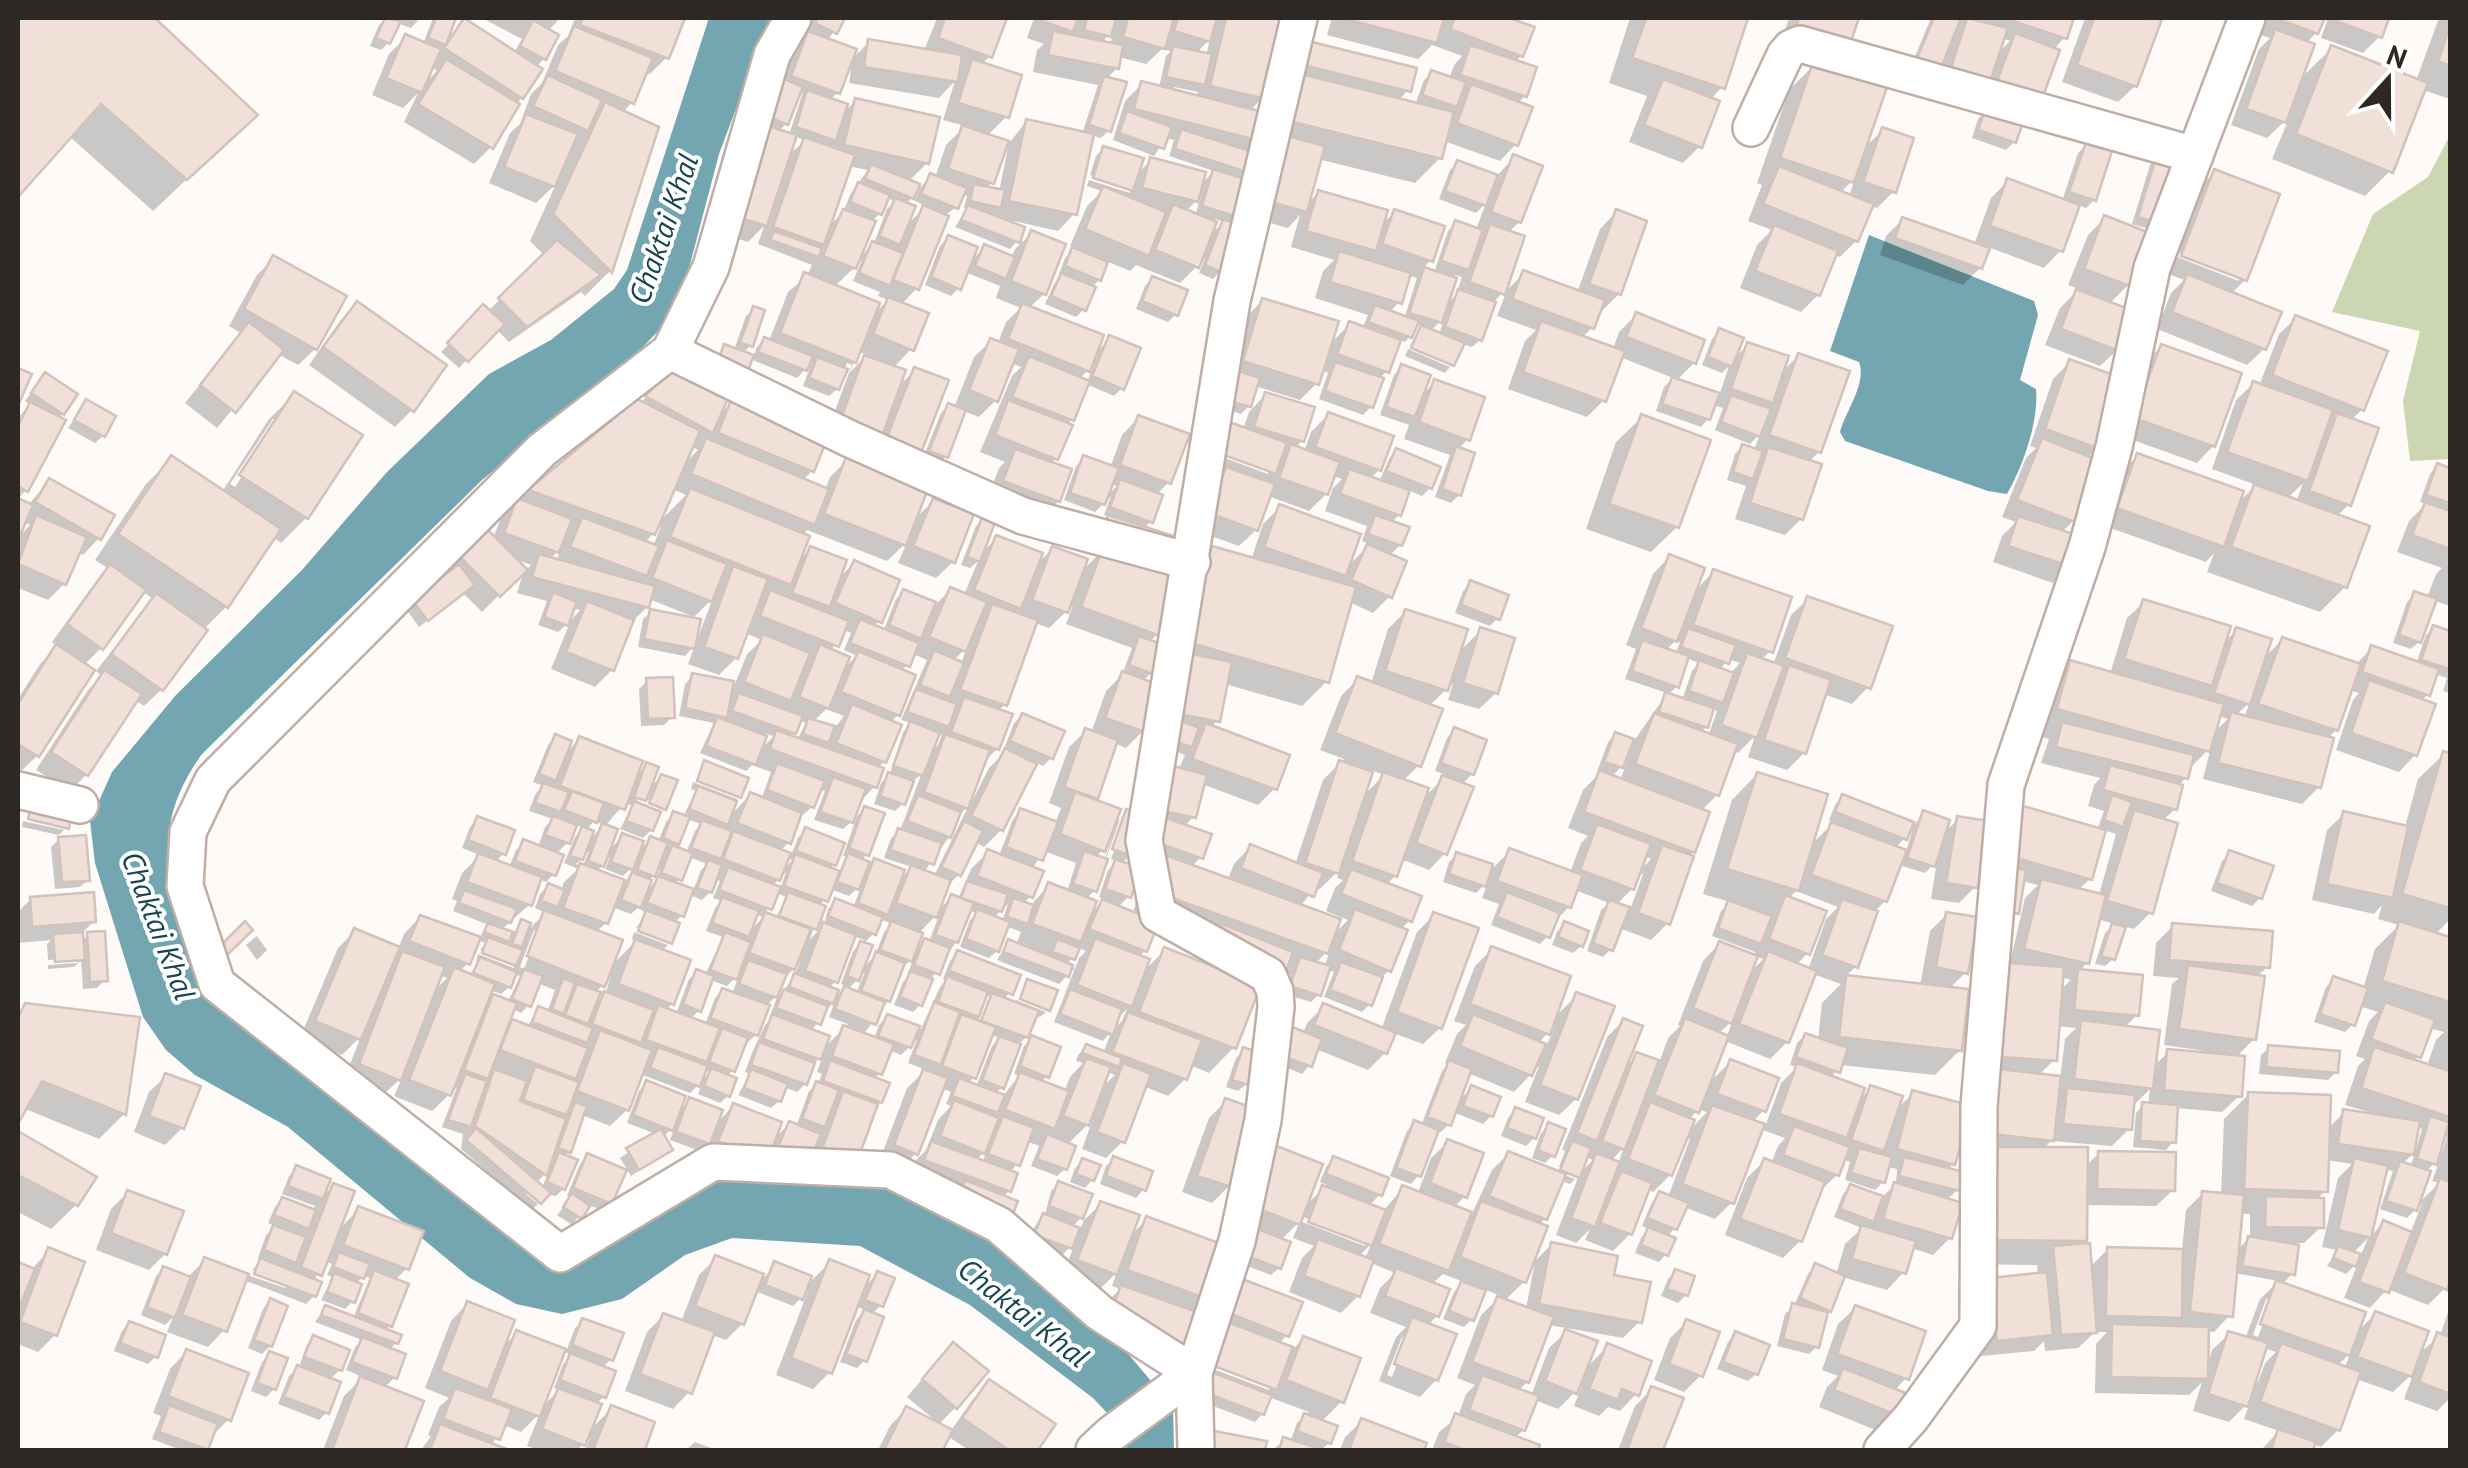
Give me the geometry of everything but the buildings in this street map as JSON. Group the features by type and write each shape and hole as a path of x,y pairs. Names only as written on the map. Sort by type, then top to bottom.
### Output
{"street":[{"path":"793,18 772,55 711,267 670,351 542,450 213,780 188,832 185,886 216,984 560,1254 714,1162 890,1170 999,1224 1100,1312 1187,1378"},
{"path":"1196,1450 1187,1378 1237,1242 1263,1120 1275,990 1268,975 1158,914 1144,840 1232,300 1299,18"},
{"path":"1882,1450 1912,1418 1978,1326 1979,1106 2006,784 2086,547 2114,447 2152,268 2247,18"},
{"path":"1751,128 1785,56 1800,44 2190,168"},
{"path":"670,351 850,440 1023,516 1192,562"},
{"path":"18,790 80,804"},
{"path":"1102,1442 1187,1378"}],"green space":[{"path":"2450,135 2450,459 2410,461 2403,401 2420,331 2332,312 2373,214 2428,177"}],"water":[{"name":"Chaktai Khal","path":"709,18 776,18 759,47 719,154 678,310 642,348 482,480 202,754 184,784 168,839 169,865 182,920 203,980 549,1255 719,1177 890,1186 976,1228 1124,1349 1173,1407 1174,1450 1126,1450 1129,1436 1093,1398 970,1305 860,1246 732,1238 685,1255 622,1299 562,1314 516,1304 470,1278 288,1127 195,1075 166,1050 143,1017 95,863 90,821 112,772 176,695 302,570 387,472 489,374 551,340 614,289 627,270"},
{"path":"1869,235 2034,301 2038,315 2020,380 2036,389 2035,415 2024,457 2007,494 1988,491 1845,441 1840,432 1861,370 1859,362 1830,351"}]}
